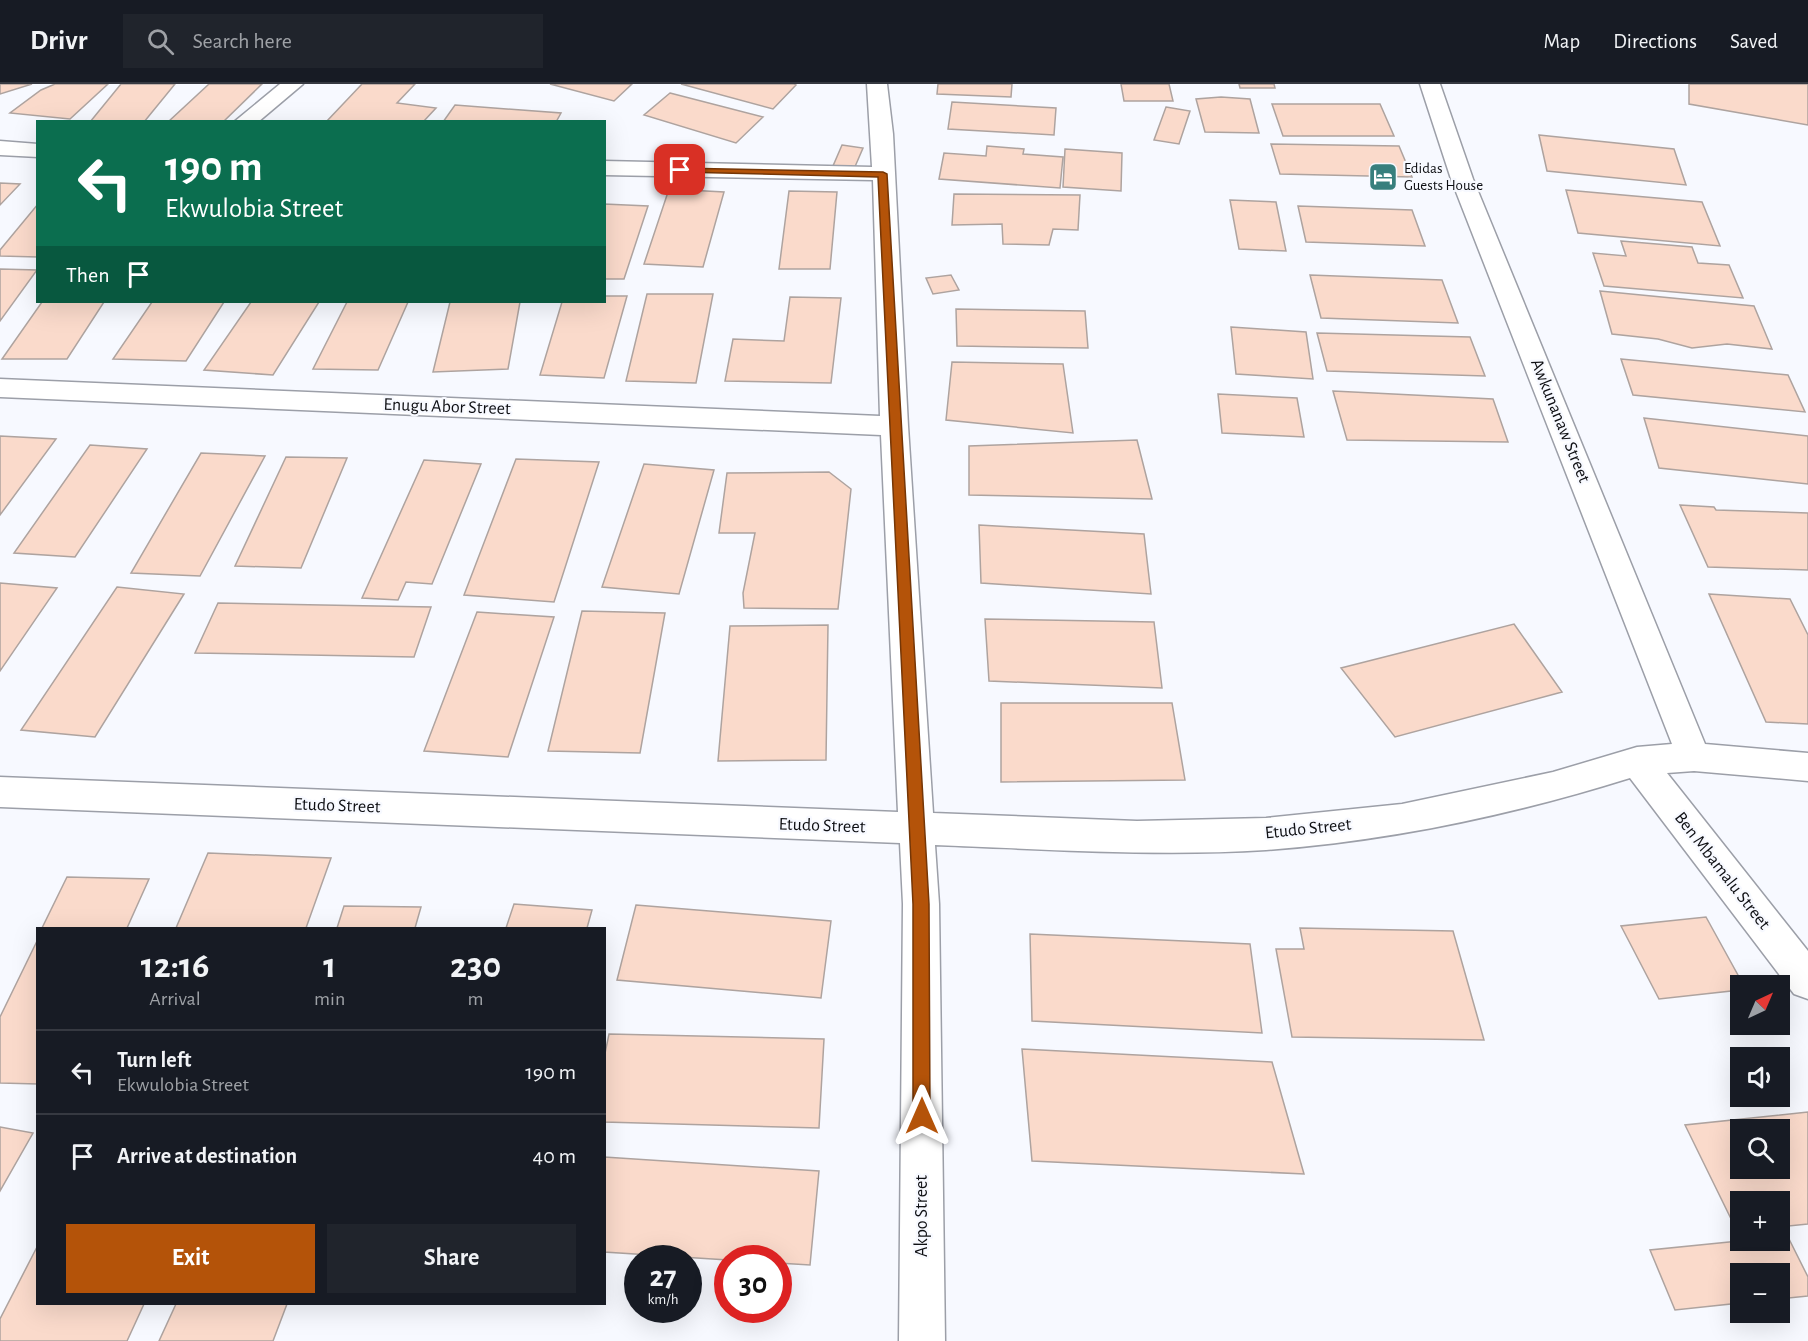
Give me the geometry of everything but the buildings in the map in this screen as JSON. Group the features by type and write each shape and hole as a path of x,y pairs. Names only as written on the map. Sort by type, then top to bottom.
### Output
{"street":[{"path":"247,120 293,84"},
{"name":"Akpo Street","path":"877,84 921,904 922,1341"},
{"name":"Awkunanaw Street","path":"1430,84 1462,179 1694,757"},
{"path":"0,148 36,151"},
{"path":"606,168 883,174"},
{"name":"Enugu Abor Street","path":"0,388 894,426"},
{"name":"Etudo Street","path":"0,792 1137,837 1266,834 1402,819 1553,787 1637,761 1694,757 1808,767"},
{"name":"Ben Mbamalu Street","path":"1637,761 1808,981"}],"place":[{"name":"Edidas Guests House","path":"1383,177"}],"route":[{"path":"680,170 883,174 894,426 921,904 922,1116"}]}
